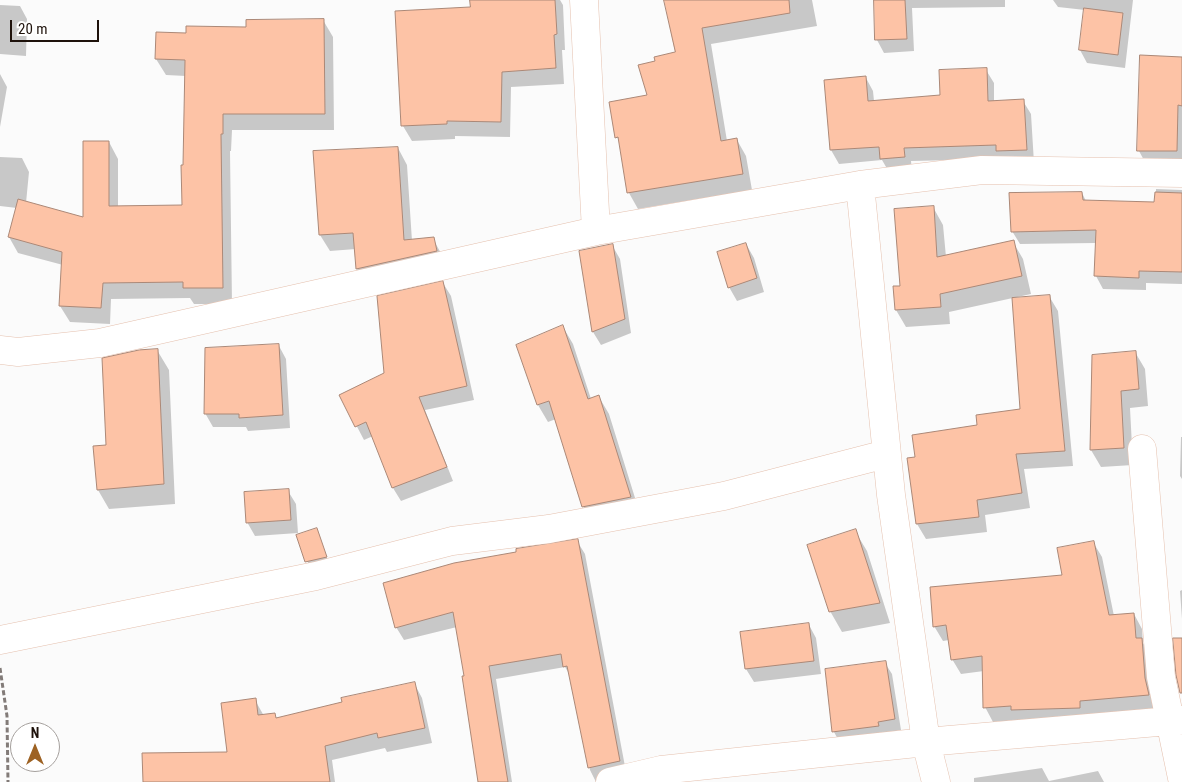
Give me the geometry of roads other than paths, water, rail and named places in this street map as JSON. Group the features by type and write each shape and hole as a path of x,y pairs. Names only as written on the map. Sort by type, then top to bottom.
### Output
{"street":[{"path":"584,0 596,230"},
{"path":"0,350 18,352 100,343 596,230 860,185 982,170 1182,173"},
{"path":"860,185 886,454 926,742 936,782"},
{"path":"1142,449 1161,677 1177,720 1182,778"},
{"path":"0,640 316,576 452,541 549,529 724,496 886,454"},
{"path":"610,782 661,770 926,742 1177,720"}]}
